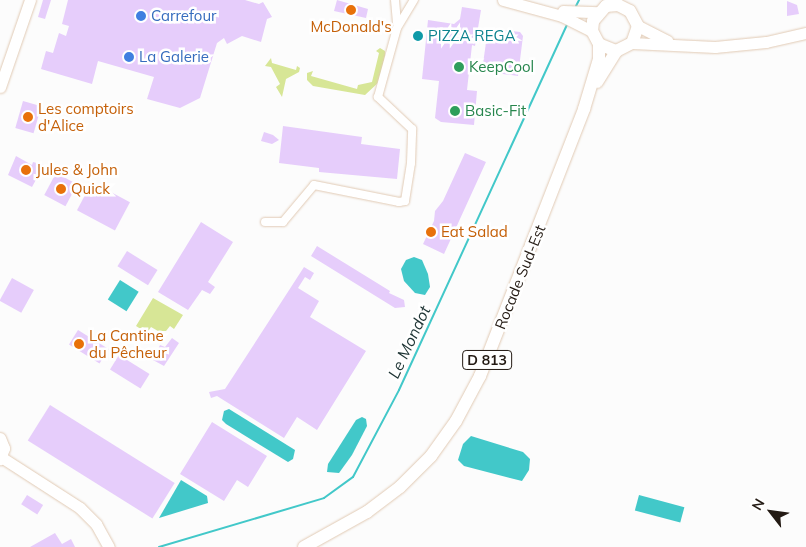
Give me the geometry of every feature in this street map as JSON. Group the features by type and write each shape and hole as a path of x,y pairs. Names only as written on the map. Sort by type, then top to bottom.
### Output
{"main road":[{"path":"0,68 23,0"},
{"path":"0,87 30,0"},
{"path":"503,0 562,16 592,31 599,44 616,51 632,43 715,47 766,42 806,33"},
{"path":"520,0 578,14 598,12 613,3 631,5 638,26 632,43"},
{"path":"592,31 598,12"},
{"path":"638,26 678,46"},
{"name":"Rocade Sud-Est","path":"304,547 367,512 400,487 431,456 456,421 480,376 584,109 599,59 599,44"},
{"name":"Rocade Sud-Est","path":"584,109 616,51"},
{"path":"0,438 4,448 1,458 74,502 103,534 108,547"}],"street":[{"path":"395,0 397,28"},
{"path":"265,222 283,222 312,186 399,202 405,200 408,193 413,135 406,121 378,97 397,28 414,0"}],"green space":[{"path":"380,48 385,51 385,56 379,82 365,95 313,86 307,80 307,73 313,71 311,76 357,89 358,85 372,82 379,53 376,51"},
{"path":"271,58 272,63 296,70 297,66 300,68 299,72 286,79 282,97 276,87 280,84 271,67 265,66"},
{"path":"153,298 183,315 174,329 170,326 166,331 158,331 151,327 147,333 136,326"}],"water":[{"path":"414,257 422,260 428,274 430,287 425,295 415,293 404,281 401,269 406,260"},
{"path":"120,280 139,292 126,311 108,300"},
{"path":"229,409 295,450 293,459 288,462 226,424 222,420 224,411"},
{"path":"362,417 366,419 367,426 352,455 339,473 327,472 328,464 356,420"},
{"path":"471,436 523,452 530,459 529,470 522,481 464,466 458,460 463,444"},
{"path":"181,480 207,496 208,503 159,518"},
{"path":"639,495 684,507 680,523 635,510"}],"building":[{"path":"43,0 51,0 45,19 38,17"},
{"name":"La Galerie","path":"68,0 245,0 259,4 263,2 272,17 267,19 261,42 242,36 227,44 224,38 217,43 200,98 180,108 147,99 154,77 98,61 92,84 41,69 46,51 53,53 59,33 66,36 69,26 62,24"},
{"name":"McDonald's","path":"337,0 368,9 366,18 334,11"},
{"path":"787,1 797,5 799,14 787,16"},
{"path":"462,7 481,10 475,46 472,45 467,90 477,91 474,125 441,122 435,118 439,81 422,79 428,20 454,24 460,19"},
{"path":"488,28 520,32 523,36 518,76 482,71"},
{"name":"Les comptoirs d'Alice","path":"23,101 41,106 34,133 15,128"},
{"path":"283,126 362,137 361,144 400,149 397,179 319,172 319,168 279,163"},
{"path":"264,132 273,135 279,140 272,144 261,141"},
{"path":"465,153 486,162 444,254 423,244 434,221 435,211 443,201"},
{"name":"Jules & John","path":"16,156 32,165 33,162 44,165 32,187 8,175"},
{"name":"Quick","path":"56,173 77,184 65,206 44,195"},
{"path":"92,182 130,202 115,230 77,210"},
{"path":"201,222 233,242 208,282 215,287 210,294 202,290 188,310 158,292"},
{"path":"317,246 390,291 389,293 404,300 405,307 395,308 311,256"},
{"path":"127,251 158,270 148,285 117,266"},
{"path":"304,267 314,273 310,280 305,277 298,288 319,301 310,317 366,351 317,430 297,417 284,438 217,396 211,398 209,392 225,389"},
{"path":"12,278 34,290 21,313 0,301"},
{"path":"78,330 109,349 100,363 69,344"},
{"path":"172,338 179,343 164,366 153,360 160,345 165,347"},
{"path":"119,355 150,374 141,388 110,369"},
{"path":"50,405 175,483 152,519 28,441"},
{"path":"212,422 267,456 248,487 237,480 224,501 180,474"},
{"path":"27,495 43,505 37,514 21,504"},
{"path":"55,533 62,544 71,539 75,547 30,547"}],"waterway":[{"path":"576,6 579,0"},
{"name":"Le Mondot","path":"159,547 324,498 353,477 399,390 567,25"}],"place":[{"name":"McDonald's","path":"351,10"},
{"name":"Carrefour","path":"141,16"},
{"name":"PIZZA REGA","path":"418,36"},
{"name":"La Galerie","path":"129,57"},
{"name":"KeepCool","path":"459,67"},
{"name":"Basic-Fit","path":"455,111"},
{"name":"Les comptoirs d'Alice","path":"28,117"},
{"name":"Jules & John","path":"26,170"},
{"name":"Quick","path":"61,189"},
{"name":"Eat Salad","path":"431,232"},
{"name":"La Cantine du Pêcheur","path":"79,344"}]}
